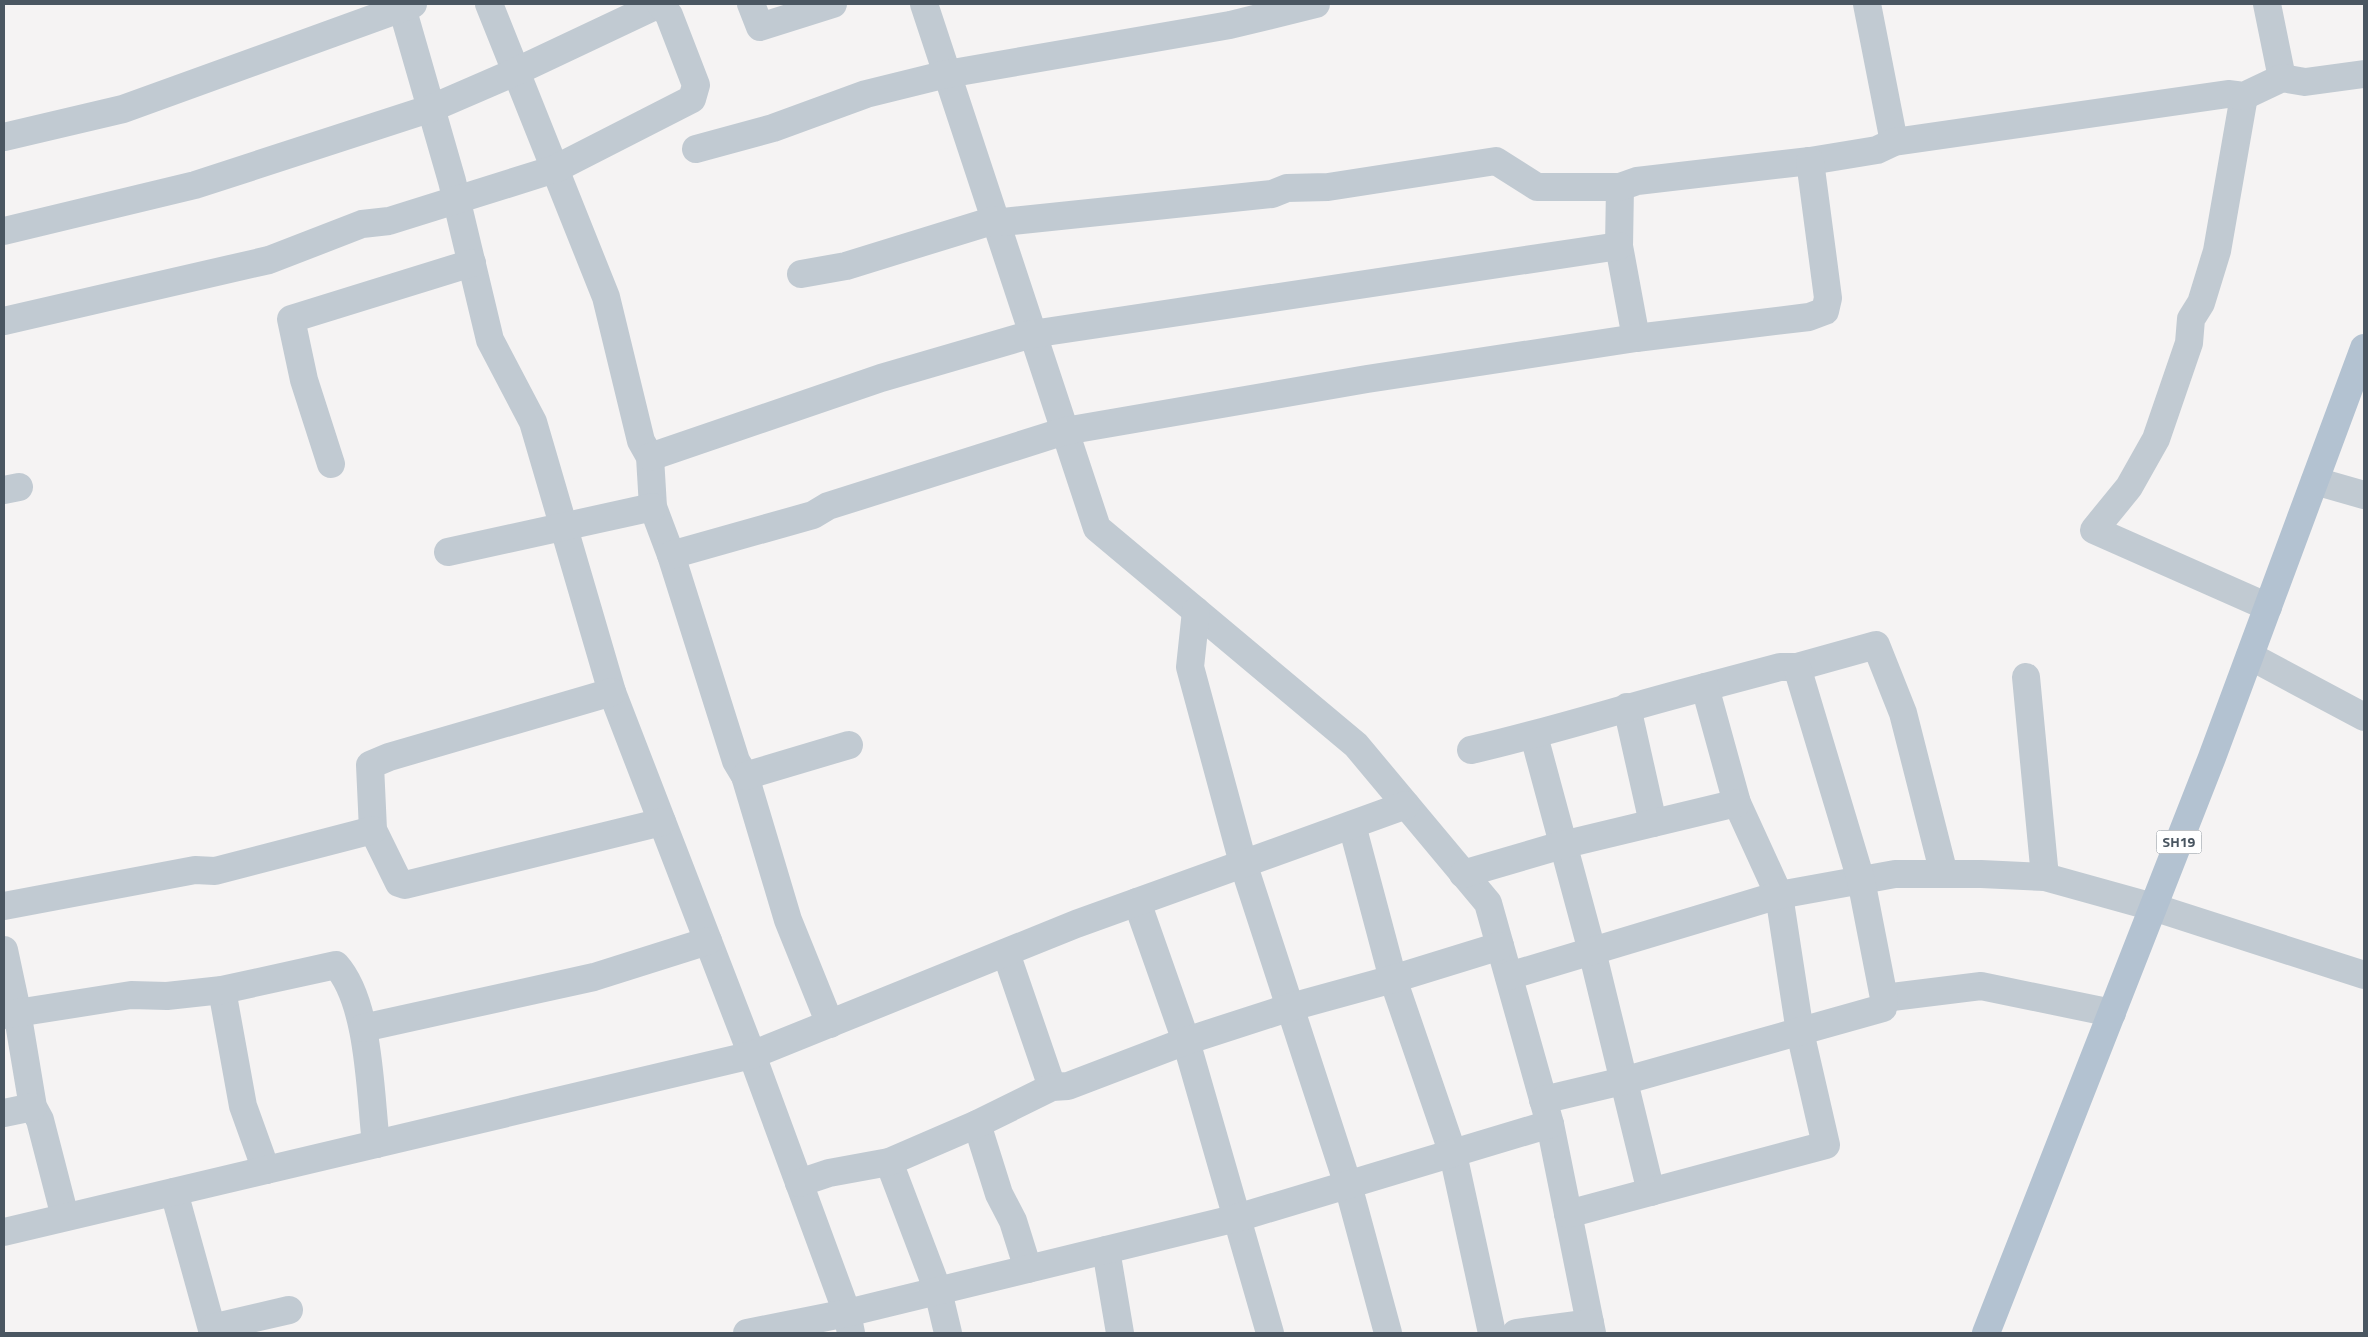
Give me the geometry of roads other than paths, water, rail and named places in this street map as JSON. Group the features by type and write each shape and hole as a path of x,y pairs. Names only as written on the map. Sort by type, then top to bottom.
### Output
{"main road":[{"name":"SH19","path":"1986,1333 2250,656 2315,481 2357,389 2364,348"}],"street":[{"path":"489,4 606,297 641,441 650,457 653,507 671,554 736,761 745,776 788,920 830,1024"},
{"path":"4,231 196,185 432,108 516,72 660,4 669,15 696,85 692,99 555,169 389,221 362,224 269,260 4,321"},
{"path":"751,4 760,27 834,4"},
{"path":"924,4 1097,528 1356,745 1488,903 1547,1112 1591,1328 1516,1333"},
{"path":"696,149 772,128 866,94 947,74 1230,25 1316,4"},
{"path":"1868,4 1894,142"},
{"path":"2267,4 2282,78"},
{"path":"4,137 123,109 405,5 490,340 533,422 612,692 752,1055 849,1323"},
{"path":"801,274 846,266 995,220 1003,222 1272,194 1287,188 1328,187 1496,161 1537,187 1620,187 1637,181 1810,161 1877,150 1894,142 2228,94 2244,96 2282,78 2305,82 2364,74"},
{"path":"2244,96 2217,251 2200,303 2191,319 2189,343 2156,439 2129,487 2094,530 2268,606"},
{"path":"671,554 814,515 828,506 1065,431 1367,379 1636,338 1809,317 1825,311 1828,298 1810,161"},
{"path":"1620,187 1620,246 1636,338"},
{"path":"650,457 880,378 1032,334 1620,246"},
{"path":"331,464 304,380 291,319 472,263"},
{"path":"2315,481 2364,495"},
{"path":"448,552 653,507"},
{"path":"1196,611 1190,667 1245,863 1348,1185 1388,1333"},
{"path":"1471,750 1534,736 1627,707 1780,667 1797,667 1876,645 1903,713 1944,874"},
{"path":"2250,656 2364,717"},
{"path":"747,1333 849,1323 938,1291 1236,1218 1453,1154 1547,1112 1623,1081 1883,1008 1884,998 1861,880 1797,667"},
{"path":"2026,677 2046,877"},
{"path":"1568,1214 1826,1145 1800,1032 1779,895 1737,803 1705,687"},
{"path":"612,692 389,757 370,765 373,830 398,883 405,885 662,822"},
{"path":"1627,707 1653,823"},
{"path":"1534,736 1592,951 1651,1192"},
{"path":"745,776 849,745"},
{"path":"1464,874 1562,845 1737,803"},
{"path":"4,1232 752,1055 1137,902 1406,805"},
{"path":"1352,825 1393,979 1453,1154 1492,1333"},
{"path":"4,906 195,870 214,871 373,830"},
{"path":"1509,976 1779,895 1895,874 2046,877 2153,907 2364,975"},
{"path":"1137,902 1186,1041 1270,1333"},
{"path":"363,1028 594,977 708,941"},
{"path":"799,1183 829,1173 890,1162 977,1124 1052,1087 1068,1086 1186,1041 1291,1006 1393,979 1500,946"},
{"path":"4,950 11,1013 32,1106 40,1120 65,1217"},
{"path":"1006,953 1052,1087"},
{"path":"11,1013 131,995 166,996 222,990 336,965 345,976 363,1028 376,1144"},
{"path":"1884,998 1981,986 2112,1012"},
{"path":"222,990 243,1106 266,1170"},
{"path":"4,1113 32,1106"},
{"path":"977,1124 999,1194 1013,1221 1028,1269"},
{"path":"890,1162 938,1291 948,1333"},
{"path":"174,1192 213,1331 289,1310"},
{"path":"1106,1250 1120,1333"}]}
